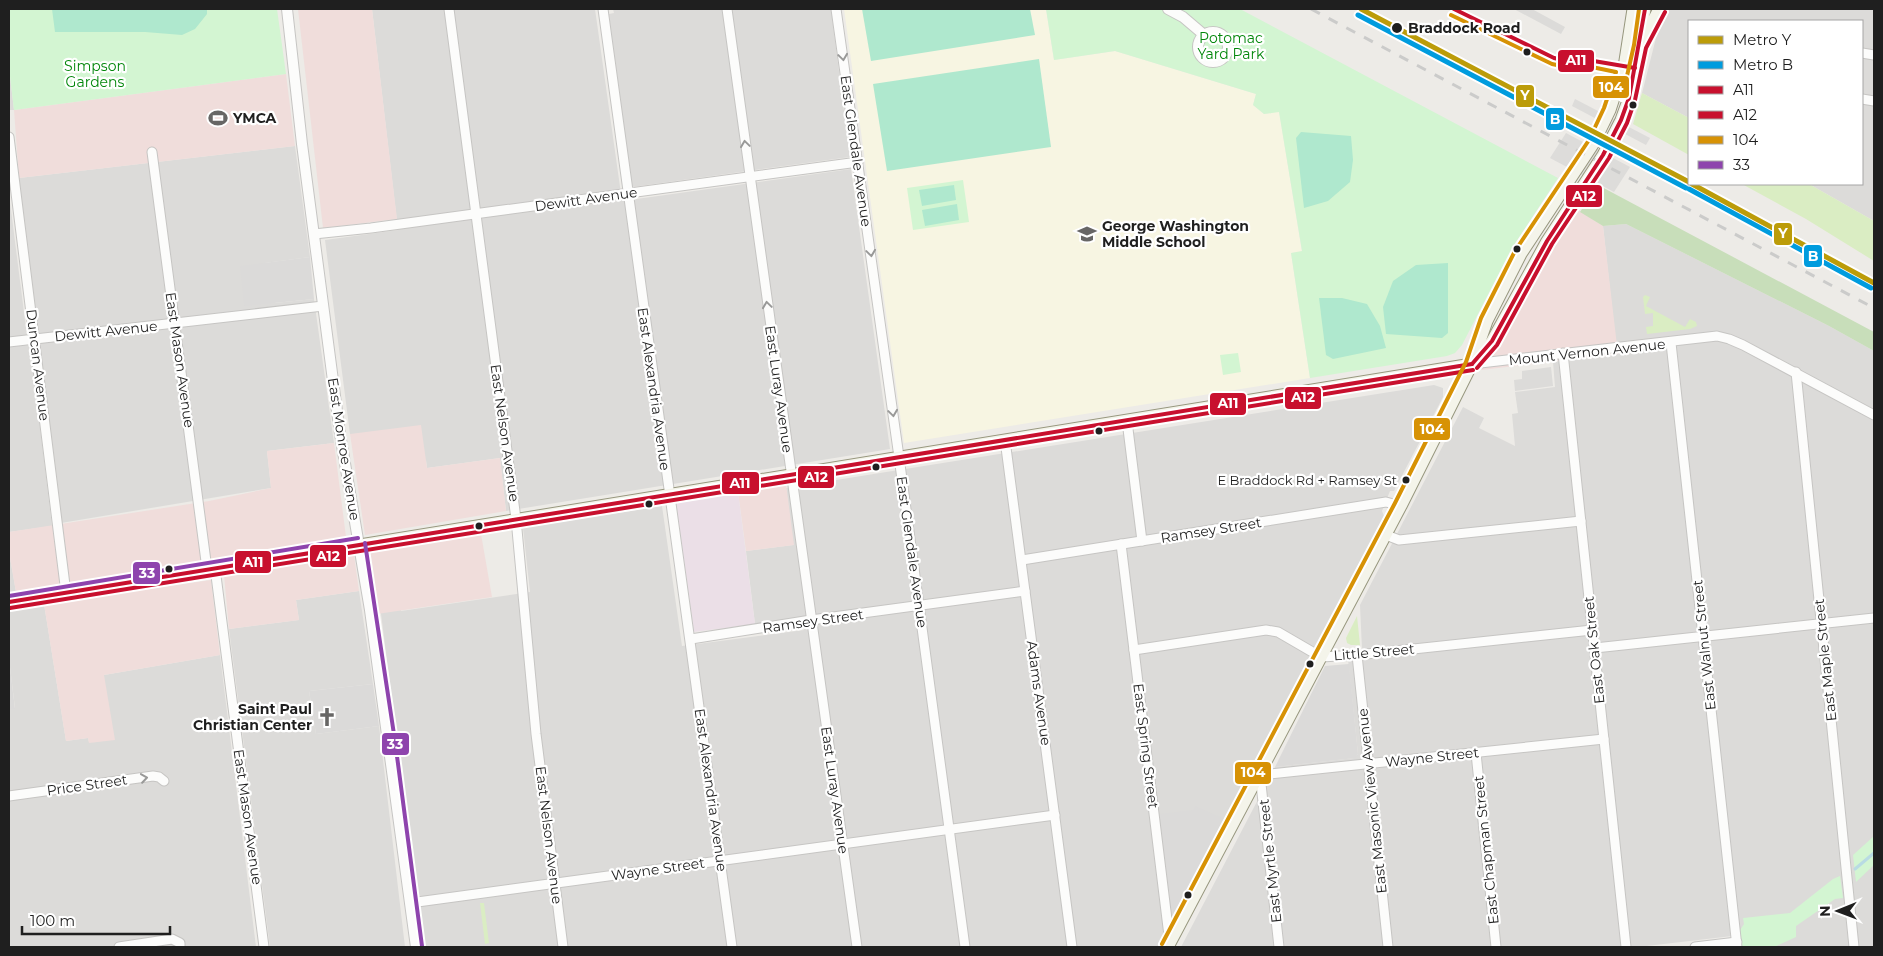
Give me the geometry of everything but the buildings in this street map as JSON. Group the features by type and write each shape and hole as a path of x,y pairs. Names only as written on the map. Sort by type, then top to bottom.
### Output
{"main road":[{"path":"1636,9 1640,46"},
{"path":"1170,946 1401,506 1472,364 1487,321 1521,254 1594,143 1610,110 1627,56 1636,9"},
{"path":"1472,364 1492,341 1547,241 1603,155 1621,120 1629,98 1640,46 1659,9"},
{"name":"Mount Vernon Avenue","path":"9,602 1472,364"}],"street":[{"name":"East Monroe Avenue","path":"287,9 323,306 343,451 389,742 416,947"},
{"name":"East Nelson Avenue","path":"449,9 516,519 536,734 563,947"},
{"name":"East Alexandria Avenue","path":"603,9 732,947"},
{"name":"East Luray Avenue","path":"727,9 856,947"},
{"name":"East Glendale Avenue","path":"836,9 920,606 965,947"},
{"path":"1168,9 1183,17 1203,34"},
{"name":"Duncan Avenue","path":"9,137 66,592"},
{"name":"East Mason Avenue","path":"152,152 264,947"},
{"name":"Dewitt Avenue","path":"314,234 371,228 858,162"},
{"name":"Dewitt Avenue","path":"9,342 323,306"},
{"name":"Mount Vernon Avenue","path":"1472,364 1717,336 1729,339 1796,372 1874,415"},
{"name":"East Walnut Street","path":"1671,342 1737,945"},
{"name":"East Oak Street","path":"1563,353 1626,947"},
{"name":"East Maple Street","path":"1796,372 1854,947"},
{"path":"1127,421 1142,541"},
{"name":"Adams Avenue","path":"1005,440 1072,947"},
{"name":"Ramsey Street","path":"1022,560 1386,502 1401,506"},
{"path":"1386,535 1399,540 1580,521"},
{"name":"East Spring Street","path":"1121,544 1170,946"},
{"name":"Ramsey Street","path":"691,640 811,620 1025,591"},
{"path":"1594,648 1874,618"},
{"name":"Little Street","path":"1134,650 1266,630 1278,632 1321,657 1357,655 1592,630"},
{"name":"East Masonic View Avenue","path":"1357,655 1388,947"},
{"name":"Wayne Street","path":"1260,776 1604,738"},
{"name":"East Chapman Street","path":"1476,753 1496,947"},
{"name":"Price Street","path":"9,796 153,776 159,777 164,782"},
{"name":"East Myrtle Street","path":"1260,776 1279,947"},
{"name":"Wayne Street","path":"410,903 1055,815"},
{"path":"119,947 172,939 180,945"},
{"path":"1695,947 1737,945"}],"shaded area":[{"path":"298,9 372,9 397,219 323,228"},
{"path":"372,9 595,9 622,201 851,169 890,449 506,511 500,458 427,468 426,460 350,434 325,240 398,230"},
{"path":"613,9 831,9 850,157 632,187 609,14 614,13"},
{"name":"George Washington Middle School","path":"844,9 1046,9 1054,60 1115,51 1256,94 1253,105 1264,114 1279,111 1302,252 1291,253 1310,378 904,443"},
{"path":"1514,9 1532,9 1565,27 1561,34"},
{"path":"1669,9 1874,9 1874,221 1811,185 1863,185 1863,20 1688,20 1688,117 1642,93 1656,38"},
{"path":"9,68 14,110 9,110"},
{"path":"286,74 295,146 19,178 14,110"},
{"path":"295,146 310,257 265,263 274,303 314,299 334,443 267,451 271,488 61,523 19,178"},
{"path":"9,194 27,336 9,338"},
{"path":"1572,206 1603,226 1618,354 1481,370"},
{"path":"1626,224 1829,326 1874,351 1874,947 1743,947 1741,935 1638,947 1181,947 1275,767 1354,758 1358,754 1347,650 1362,649 1360,605 1463,407 1484,418 1479,428 1515,446 1512,414 1518,413 1515,392 1555,387 1553,362 1617,354 1603,226"},
{"path":"310,257 314,299 244,306 240,266"},
{"path":"30,345 52,526 9,532 9,347"},
{"path":"1551,367 1553,386 1515,391 1514,380 1522,379 1522,371"},
{"path":"1434,385 1443,388 1443,397 1394,491 1390,491 1382,511 1384,516 1225,819 1160,815 1172,922 1159,947 424,947 381,614 371,555 400,605 401,611 530,592 523,528 662,506 682,646 804,630 803,617 755,624 746,551 793,545 786,488"},
{"path":"421,425 427,468 500,458 506,511 365,535 350,434"},
{"path":"334,443 346,537 16,592 9,552 9,532 209,501 271,488 267,451"},
{"path":"786,484 794,545 746,551 738,492"},
{"path":"738,492 755,624 694,632 676,503"},
{"path":"481,534 492,597 377,614 368,552"},
{"path":"9,552 16,592 9,594"},
{"path":"354,555 359,591 296,600 299,620 229,629 224,575"},
{"path":"211,580 220,655 104,675 115,740 89,743 88,738 66,741 44,604"},
{"path":"359,591 373,684 309,691 316,734 379,726 405,947 270,947 229,629 299,620 296,600"},
{"path":"44,604 66,741 88,738 89,742 104,675 220,655 256,947 9,947 9,709 15,708 9,659 9,612"},
{"path":"9,659 15,709 9,709"},
{"path":"1349,664 1358,754 1355,758 1275,767 1325,666"},
{"path":"373,684 379,726 316,734 309,691"},
{"path":"1195,806 1225,819 1172,922 1159,814 1193,810"}],"green space":[{"name":"Simpson Gardens","path":"9,9 277,9 286,74 14,110 9,68"},
{"path":"52,9 207,9 207,14 195,29 182,35 145,32 55,32"},
{"path":"862,9 1030,9 1035,35 871,61"},
{"name":"Potomac Yard Park","path":"1046,9 1240,9 1558,178 1512,248 1462,345 1455,353 1447,356 1310,378 1291,253 1302,251 1279,112 1264,114 1253,105 1256,94 1115,51 1054,60"},
{"path":"1039,59 1051,147 887,171 873,84"},
{"path":"1642,93 1688,117 1688,154 1633,124"},
{"path":"1301,132 1351,136 1353,160 1350,182 1328,201 1304,208 1296,138"},
{"path":"963,180 969,222 913,230 907,188"},
{"path":"954,185 956,200 922,206 919,190"},
{"path":"1598,185 1874,332 1874,351 1829,326 1626,224 1603,226 1580,212"},
{"path":"1744,185 1811,185 1874,221 1874,261 1806,219"},
{"path":"957,204 959,220 925,226 922,210"},
{"path":"1448,263 1448,333 1442,338 1386,334 1383,307 1393,281 1416,265"},
{"path":"1645,295 1650,297 1646,306 1685,327 1690,319 1696,322 1697,326 1690,329 1647,334 1646,327 1653,326 1653,313 1645,314 1643,297"},
{"path":"1319,298 1342,298 1367,304 1380,326 1386,348 1333,359 1326,355"},
{"path":"1238,353 1241,372 1223,375 1220,355"},
{"path":"1357,616 1360,645 1351,645 1347,643 1346,638"},
{"path":"1874,836 1874,865 1856,882 1853,855"},
{"path":"1840,876 1843,898 1835,899 1796,926 1796,937 1774,947 1729,947 1744,924 1743,918 1790,913 1833,879"},
{"path":"480,903 484,903 489,943 485,944"}],"pier":[{"path":"1575,99 1650,138 1646,145 1572,106"},
{"path":"1567,115 1642,155 1639,161 1564,122"},
{"path":"1566,133 1630,167 1614,192 1550,158"}],"waterway":[{"path":"1855,869 1874,853"}],"railway":[{"path":"1311,9 1874,308"}],"metro line":[{"name":"Y","path":"1361,9 1688,181"},
{"name":"B","path":"1358,15 1686,188"},
{"name":"Y","path":"1694,185 1874,283"},
{"name":"B","path":"1689,189 1871,288"}],"transit line":[{"name":"A11","path":"1454,9 1554,58 1571,62 1582,59 1635,68"},
{"name":"104","path":"1622,98 1634,45 1639,9"},
{"name":"A11","path":"1472,364 1492,341 1547,241 1603,155 1621,120 1629,98 1645,9"},
{"name":"A12","path":"1477,368 1497,345 1552,244 1609,158 1627,123 1635,100 1646,48 1665,12"},
{"name":"104","path":"1162,944 1395,503 1466,362 1481,318 1515,251 1589,140 1604,108 1616,72 1582,65 1571,68 1552,64 1451,15"},
{"name":"A11","path":"9,602 1472,364"},
{"name":"A12","path":"10,608 1473,370"},
{"name":"33","path":"9,596 358,538"},
{"name":"33","path":"365,543 395,741 422,946"}],"place":[{"name":"Braddock Road","path":"1397,28"},
{"name":"YMCA","path":"218,118"},
{"name":"George Washington Middle School","path":"1087,234"},
{"name":"E Braddock Rd + Ramsey St","path":"1406,480"},
{"name":"Saint Paul Christian Center","path":"327,717"}]}
